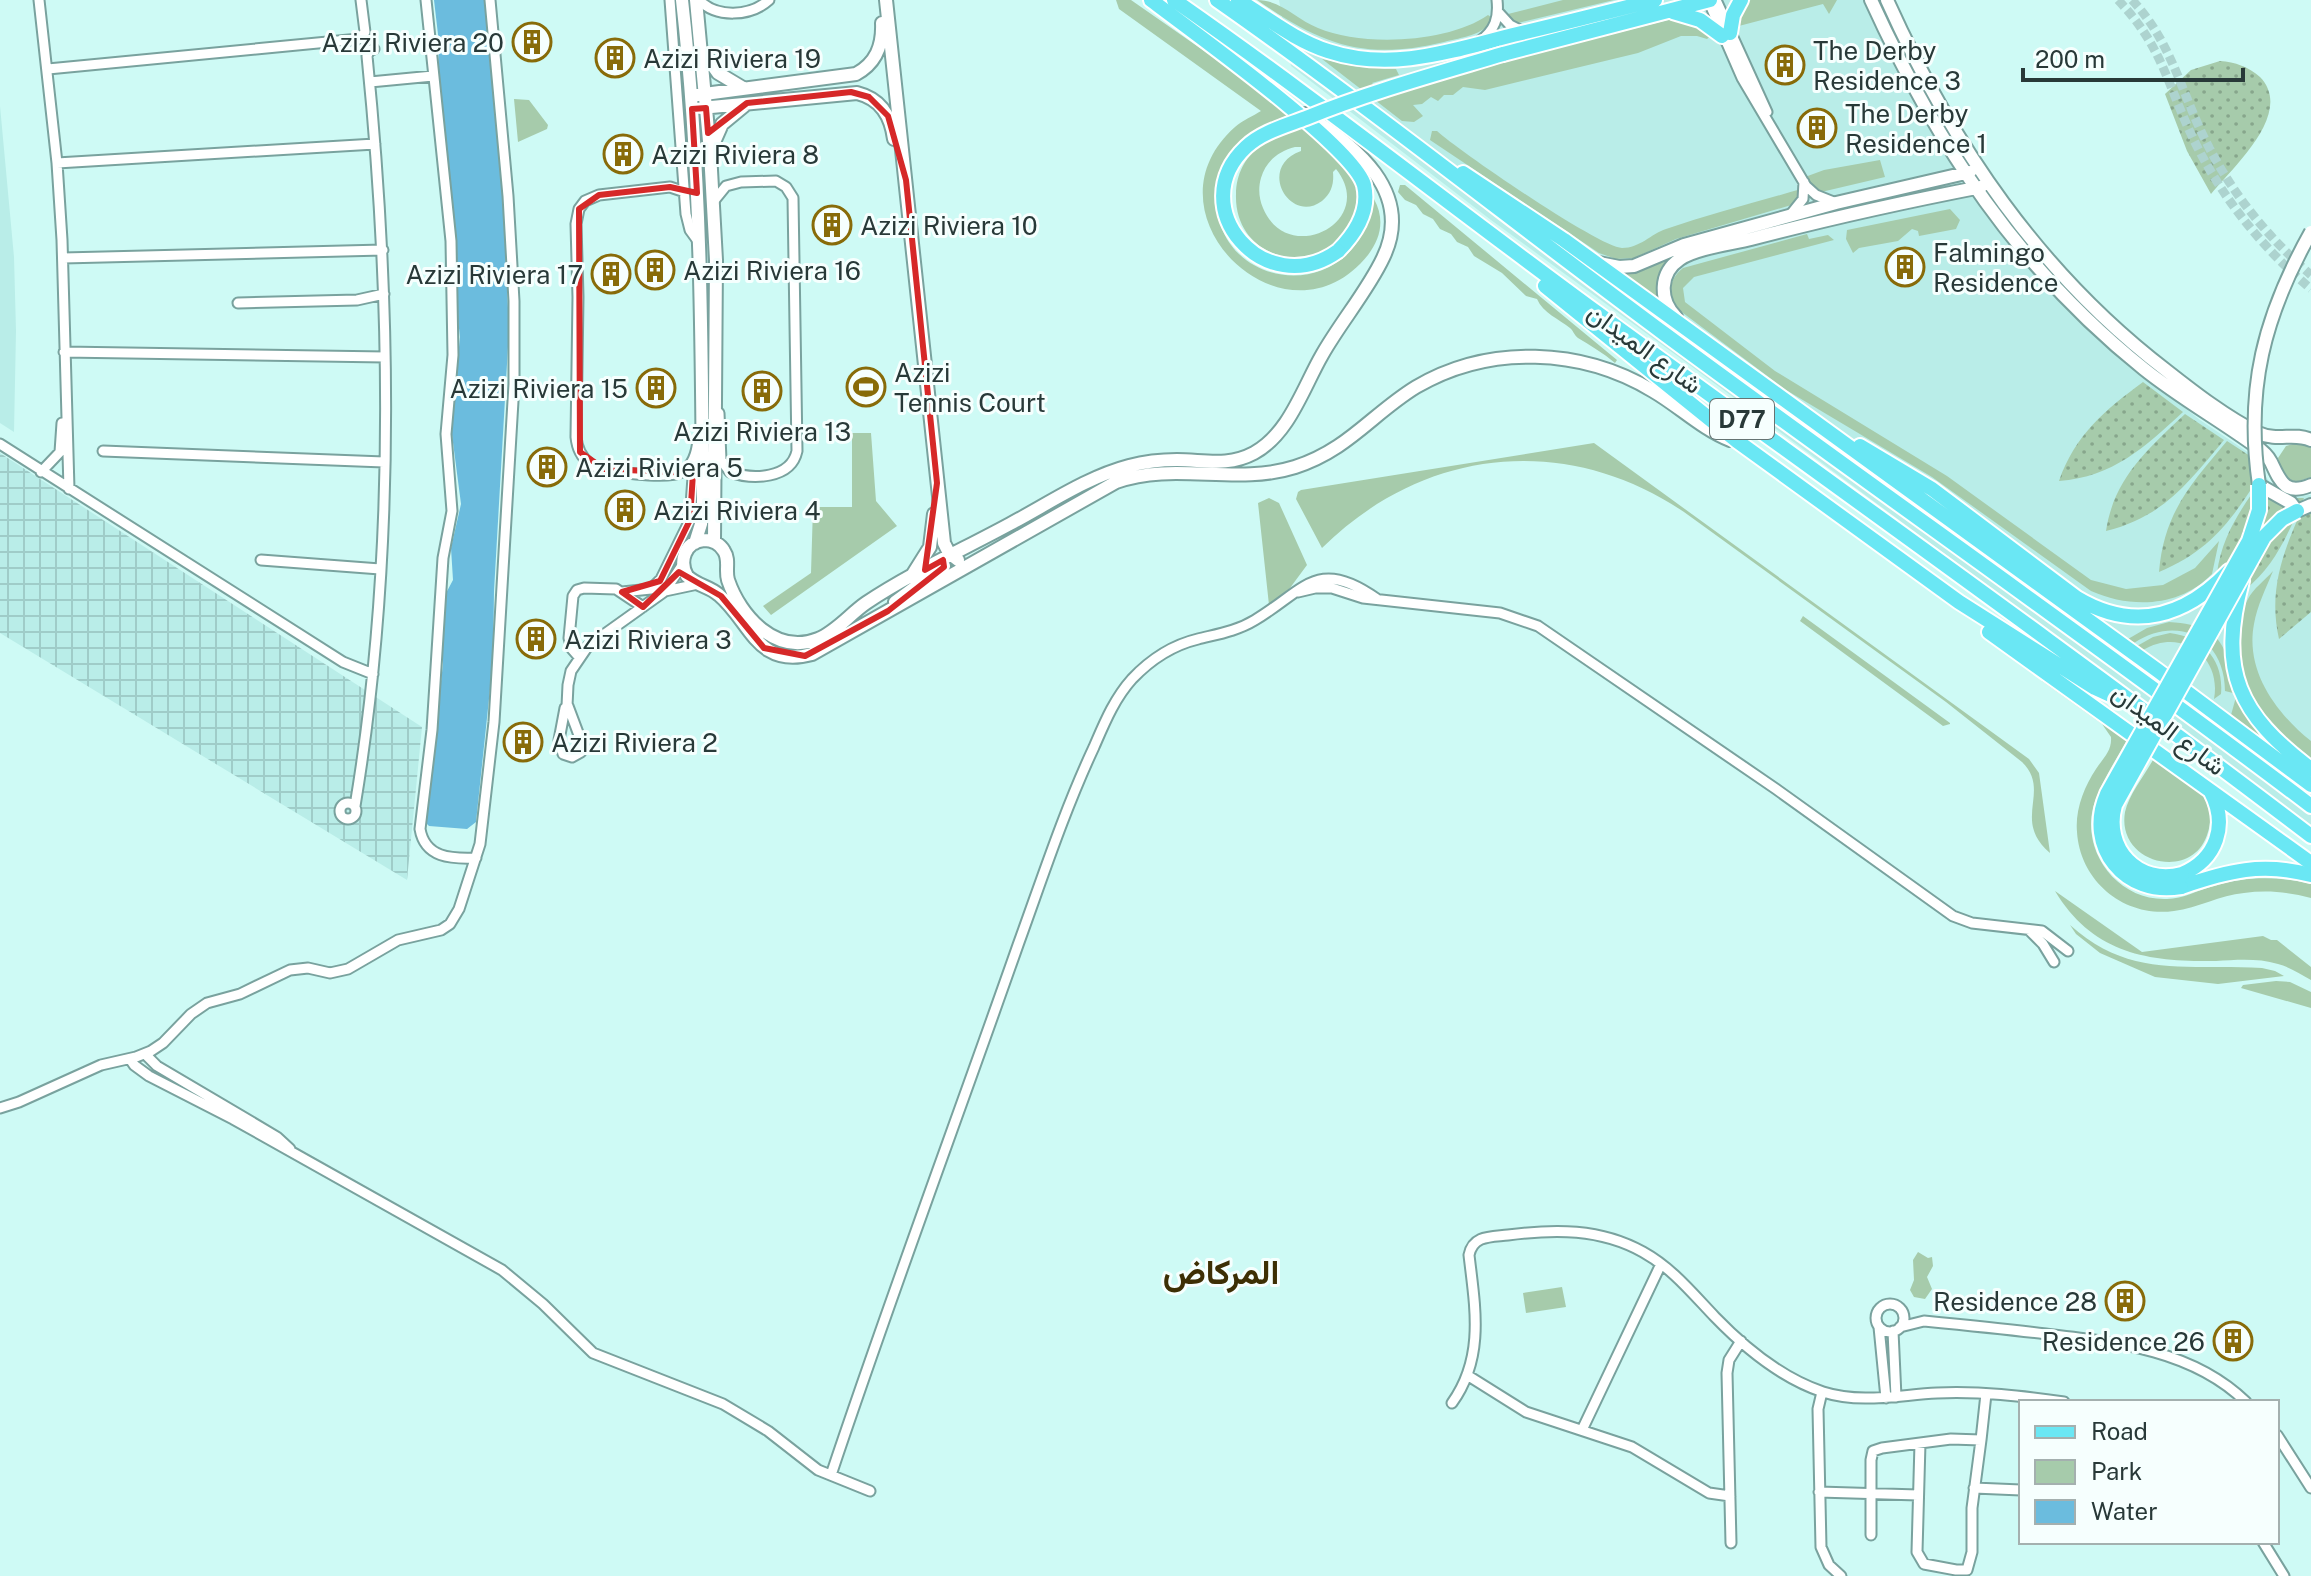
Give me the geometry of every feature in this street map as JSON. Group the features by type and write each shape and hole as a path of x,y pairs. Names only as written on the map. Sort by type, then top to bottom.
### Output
{"main road":[{"path":"1151,0 1285,103 1351,163 1363,182 1365,197 1361,220 1354,234 1338,251 1316,263 1292,267 1267,262 1246,248 1231,228 1226,212 1224,196 1229,171 1242,151 1260,137 1336,106 1503,54 1709,0"},
{"name":"شارع الميدان","path":"1174,0 1654,355 2136,703 2311,836"},
{"name":"شارع الميدان","path":"1217,0 1376,116 1599,286 2122,664 2311,806"},
{"path":"1238,0 1303,42 1348,57 1384,61 1408,60 1655,0"},
{"path":"1669,11 1700,20 1726,34 1741,0"},
{"path":"1376,116 1423,144 1592,261 2311,785"},
{"path":"1477,223 1518,264 1737,441 1935,585 2095,688 2136,703"},
{"path":"1810,420 1916,478 2037,569 2094,607 2113,614 2143,617 2190,604 2241,566 2269,530 2282,519 2304,508"},
{"path":"2259,485 2255,526 2241,566 2118,799 2113,812 2114,840 2130,863 2154,876 2182,880 2249,869 2285,870 2311,875"},
{"path":"2241,566 2232,629 2236,674 2248,705 2260,724 2311,769"},
{"path":"1935,585 1951,605 2311,863"},
{"path":"2182,880 2206,859 2217,840 2220,819 2211,792"}],"street":[{"path":"39,0 57,163 63,258 65,388 61,447 54,460 41,472"},
{"path":"48,69 355,40 365,32 361,0"},
{"path":"426,0 451,241 453,355 446,451 452,511 442,564 429,760 420,829 424,843 434,853 476,858"},
{"path":"0,1108 92,1068 130,1059 157,1048 191,1014 207,1003 240,994 290,970 308,968 330,973 348,969 398,940 441,930 450,924 459,909 482,829 499,673 515,356 508,196 490,0"},
{"path":"670,0 687,220 699,243"},
{"path":"682,0 692,102 699,243 702,514 695,543"},
{"path":"698,0 712,10 723,13 753,10 769,0"},
{"path":"698,0 713,202 716,404 714,542"},
{"path":"706,101 746,89 844,77 862,71 875,58 880,46 885,0"},
{"path":"885,0 947,558 941,570 907,590 888,611"},
{"path":"1473,45 1490,33 1499,13 1497,0"},
{"path":"1709,0 1804,182 1816,195 1836,203"},
{"path":"1716,0 1726,34"},
{"path":"1871,0 1910,82 1963,173 2033,264 2098,330 2169,389 2256,447 2272,463"},
{"path":"1887,0 1927,84 1979,171 2032,242 2072,287 2154,362 2255,431 2267,436 2286,439 2301,436 2311,440"},
{"path":"1499,13 1510,25 1526,32"},
{"path":"355,806 373,674 384,462 383,250 367,54 374,49"},
{"path":"702,49 718,73 746,89"},
{"path":"370,82 433,76"},
{"path":"692,102 747,103 851,92 869,97 888,116 897,160 906,180"},
{"path":"710,152 722,124 747,103"},
{"path":"726,572 736,598 759,628 776,639 796,643 823,637 868,602 911,577 1116,470 1165,460 1220,463 1238,460 1262,448 1282,429 1327,345 1383,258 1392,224 1385,189 1371,166 1334,133 1285,103"},
{"path":"57,163 375,144"},
{"path":"1592,261 1619,267 1634,266 1684,245 1790,215 1979,171"},
{"path":"713,202 723,189 737,182 776,181 786,187 793,198 797,451 792,465 775,474 737,475 727,469 721,456 721,425 716,404"},
{"path":"1790,215 1803,199 1804,182"},
{"path":"1704,344 1672,314 1664,299 1665,278 1673,264 1682,258 1808,224 1989,185"},
{"path":"685,192 670,187 599,195 589,198 579,209 576,224 576,437 582,456 599,468 669,476 682,472 690,465 696,452 702,408"},
{"path":"2304,508 2259,485 2253,417 2262,348 2277,298 2311,232"},
{"path":"63,258 383,250"},
{"path":"238,303 357,300 384,294"},
{"path":"64,352 385,357"},
{"path":"683,564 687,576 725,600 759,644 790,657 805,656 819,651 1096,492 1126,478 1170,471 1246,476 1273,473 1310,461 1356,435 1418,387 1459,368 1490,360 1546,357 1571,359 1607,369 1645,386 1718,434 1737,441"},
{"path":"65,388 69,489"},
{"path":"2286,439 2275,449 2272,463 2274,473 2285,485 2301,488 2311,485"},
{"path":"0,444 343,662 373,674"},
{"path":"103,451 384,462"},
{"path":"579,657 572,649 569,638 575,592 584,588 622,592 651,589 661,579 690,520 693,477 690,465"},
{"path":"911,577 932,541 937,483"},
{"path":"567,706 583,746 581,752 572,757 563,754 559,744 569,678 579,657 588,646 665,591 683,564 687,549 695,543 704,540 714,542 725,552 728,562 726,572 716,583 665,591"},
{"path":"947,558 972,564"},
{"path":"261,560 380,569"},
{"path":"831,1475 1034,902 1076,789 1111,710 1131,681 1157,658 1188,642 1245,626 1291,595 1323,587 1339,589 1363,598 1484,610 1514,616 1538,626 1776,789 1953,916 1972,923 2046,933 2068,951"},
{"path":"622,592 643,607"},
{"path":"2029,930 2043,944 2054,962"},
{"path":"145,1054 157,1066 292,1151 502,1270 543,1304 593,1353 723,1404 768,1431 813,1466 870,1491"},
{"path":"130,1059 143,1073 235,1116"},
{"path":"0,1116 19,1102"},
{"path":"1452,1403 1467,1375 1475,1348 1477,1326 1469,1255 1472,1244 1478,1239 1539,1231 1572,1231 1622,1242 1661,1264 1741,1341 1781,1372 1822,1392 1861,1399 1935,1393 2044,1400"},
{"path":"1582,1430 1661,1264"},
{"path":"1891,1397 1876,1317 1881,1307 1892,1304 1924,1321 2147,1348 2192,1366 2244,1400"},
{"path":"1888,1369 1897,1329 1904,1316 1901,1309"},
{"path":"1879,1327 1885,1331 1924,1321"},
{"path":"1731,1543 1727,1373 1729,1360 1741,1341"},
{"path":"1467,1375 1526,1412 1643,1452 1709,1493 1730,1496"},
{"path":"1822,1392 1818,1409 1821,1547 1829,1565 1841,1576"},
{"path":"1920,1443 1917,1552 1924,1564 1967,1570 1972,1552 1974,1488 1986,1394"},
{"path":"2279,1438 2311,1488"},
{"path":"1871,1535 1873,1451 1951,1439 1981,1440"},
{"path":"1974,1488 2019,1490"},
{"path":"1819,1492 1918,1495"},
{"path":"2264,1544 2284,1576"}],"highlighted area":[{"path":"851,92 869,97 888,116 906,180 937,483 925,570 943,560 944,567 888,611 805,656 764,648 721,596 679,572 643,607 622,592 660,581 690,520 693,473 604,469 580,452 579,209 599,195 670,187 697,193 692,109 706,108 708,133 747,103"}],"shaded area":[{"path":"1279,0 1869,0 1894,56 2046,285 2105,344 2200,420 2252,455 2272,486 2295,496 2311,495 2311,825 1491,220 1291,66"},
{"path":"0,106 14,257 14,432 0,423"},
{"path":"0,453 422,727 407,880 0,633"}],"green space":[{"path":"1116,0 1131,0 1290,114 1246,136 1230,153 1223,167 1217,189 1220,223 1235,249 1257,267 1285,275 1313,273 1340,260 1361,236 1374,199 1380,214 1380,228 1368,255 1335,282 1299,290 1264,282 1234,262 1212,233 1203,198 1209,162 1235,127 1261,111 1119,9"},
{"path":"1257,0 1281,6 1310,24 1336,34 1381,40 1451,32 1488,15 1494,19 1478,32 1458,39 1391,50 1367,49 1324,38 1280,16"},
{"path":"1563,0 1614,0 1514,24 1504,15"},
{"path":"1837,0 1829,14 1823,4 1735,27 1744,2"},
{"path":"1672,19 1683,19 1714,33 1707,39 1681,36 1638,53 1485,90 1463,87 1438,101 1431,97 1422,104 1413,105 1423,116 1414,122 1402,121 1322,59 1358,67 1396,69 1399,75 1372,83 1386,97 1522,57"},
{"path":"2220,61 2242,66 2260,77 2269,91 2270,107 2256,139 2211,194 2187,151 2165,94 2191,70"},
{"path":"514,99 529,100 548,125 547,129 518,142"},
{"path":"1305,127 1358,179 1355,214 1342,238 1322,252 1299,258 1275,254 1255,242 1241,222 1236,187 1246,161 1255,150 1270,140","holes":["1301,147 1301,151 1288,159 1281,169 1279,180 1289,200 1299,206 1322,201 1330,191 1336,169 1346,188 1346,205 1338,220 1325,230 1308,236 1291,235 1275,226 1263,208 1259,193 1263,172 1270,162 1284,151"]},
{"path":"1432,131 1437,131 1499,177 1587,233 1622,248 1634,246 1661,231 1801,189 1798,203 1676,239 1634,258 1616,259 1599,253 1430,140"},
{"path":"1880,160 1885,177 1817,193 1805,177 1824,170"},
{"path":"1400,185 1405,185 1617,360 1615,363 1578,338 1537,299 1526,296 1502,273 1440,229 1433,219 1405,200 1398,192"},
{"path":"1950,209 1960,220 1956,229 1919,236 1918,231 1912,229 1898,241 1859,248 1853,253 1846,239 1847,230"},
{"path":"1807,234 1809,239 1828,235 1834,240 1694,277 1683,288 1685,302 1775,371 1947,476 2091,580 2126,589 2163,585 2195,568 2219,541 2212,574 2185,593 2155,602 2123,601 2091,591 1932,477 1786,390 1675,305 1671,294 1672,283 1683,268"},
{"path":"1672,256 1658,278 1659,303 1614,273"},
{"path":"2143,382 2183,412 2141,448 2112,467 2059,481 2074,450 2093,425"},
{"path":"2185,414 2224,440 2186,484 2159,507 2126,525 2106,531 2110,512 2125,480 2146,452"},
{"path":"852,433 871,433 876,501 897,526 771,615 763,606 811,573 813,507 852,507"},
{"path":"2227,441 2250,456 2261,474 2229,520 2206,544 2159,572 2173,516 2191,486"},
{"path":"2300,442 2311,448 2311,477 2296,482 2283,476 2278,458 2286,446"},
{"path":"1594,443 2029,759 2039,773 2050,853 2033,829 2034,784 2022,762 1946,702 1684,512 1638,486 1591,470 1544,462 1496,462 1450,472 1404,489 1362,514 1322,548 1296,499 1301,490"},
{"path":"2263,478 2281,493 2304,498 2273,559 2245,590 2217,573 2228,534"},
{"path":"2311,497 2311,612 2279,639 2275,601 2277,583 2299,515 2307,498"},
{"path":"1269,498 1279,503 1307,565 1290,588 1269,605 1258,503"},
{"path":"2273,571 2255,617 2252,641 2254,658 2275,704 2311,741 2311,758 2268,718 2257,703 2243,669 2240,650 2245,606 2253,592"},
{"path":"1803,616 1950,724 1943,726 1800,621"},
{"path":"2169,622 2206,630 2216,638 2228,659 2243,709 2265,741 2231,715 2236,697 2225,691 2217,657 2196,636 2182,631 2167,631 2134,643 2128,639 2147,628"},
{"path":"2170,633 2192,639 2209,652 2219,671 2221,694 2214,699 2212,670 2196,650 2171,642 2143,650 2137,646 2153,637"},
{"path":"2044,677 2129,736 2100,789 2091,825 2099,858 2120,883 2150,898 2167,899 2238,880 2275,878 2311,884 2311,898 2278,892 2253,892 2226,896 2174,911 2156,912 2122,902 2108,892 2086,866 2080,850 2077,824 2084,791 2109,750 2111,737 2102,724 2042,681"},
{"path":"2154,758 2198,791 2210,814 2208,832 2200,848 2188,858 2173,862 2158,861 2144,855 2132,844 2125,830 2127,805"},
{"path":"2055,891 2142,952 2263,936 2277,940 2311,967 2311,980 2287,967 2263,961 2191,961 2145,956 2124,950 2087,929"},
{"path":"2070,925 2115,954 2138,961 2185,967 2262,968 2284,976 2218,984 2155,977 2100,953 2076,934"},
{"path":"2290,982 2311,992 2311,1008 2241,988 2243,985"},
{"path":"1918,1252 1932,1257 1933,1266 1927,1277 1932,1289 1925,1299 1914,1297 1910,1290 1914,1280 1913,1260"},
{"path":"1562,1287 1566,1307 1526,1313 1523,1293"}],"water":[{"path":"434,0 486,0 501,160 509,329 493,661 476,822 467,829 429,826 425,822 443,664 441,614 445,595 453,580 451,548 461,504 451,427 460,337 455,293 455,225 442,148 437,90 439,43"}],"tunnel":[{"path":"2118,0 2153,48 2191,134 2228,198 2258,237 2311,289"},
{"path":"2132,0 2164,45 2210,150 2234,189 2277,243 2311,275"}],"place":[{"name":"Azizi Riviera 20","path":"532,42"},
{"name":"Azizi Riviera 19","path":"615,58"},
{"name":"The Derby Residence 3","path":"1785,65"},
{"name":"The Derby Residence 1","path":"1817,128"},
{"name":"Azizi Riviera 8","path":"623,154"},
{"name":"Azizi Riviera 10","path":"832,225"},
{"name":"Falmingo Residence","path":"1905,267"},
{"name":"Azizi Riviera 16","path":"655,270"},
{"name":"Azizi Riviera 17","path":"611,274"},
{"name":"Azizi Tennis Court","path":"866,387"},
{"name":"Azizi Riviera 15","path":"656,388"},
{"name":"Azizi Riviera 13","path":"762,391"},
{"name":"Azizi Riviera 5","path":"547,467"},
{"name":"Azizi Riviera 4","path":"625,510"},
{"name":"Azizi Riviera 3","path":"536,639"},
{"name":"Azizi Riviera 2","path":"523,742"},
{"name":"Residence 28","path":"2125,1301"},
{"name":"Residence 26","path":"2233,1341"}],"district":[{"name":"المركاض","path":"1221,1272"}]}
